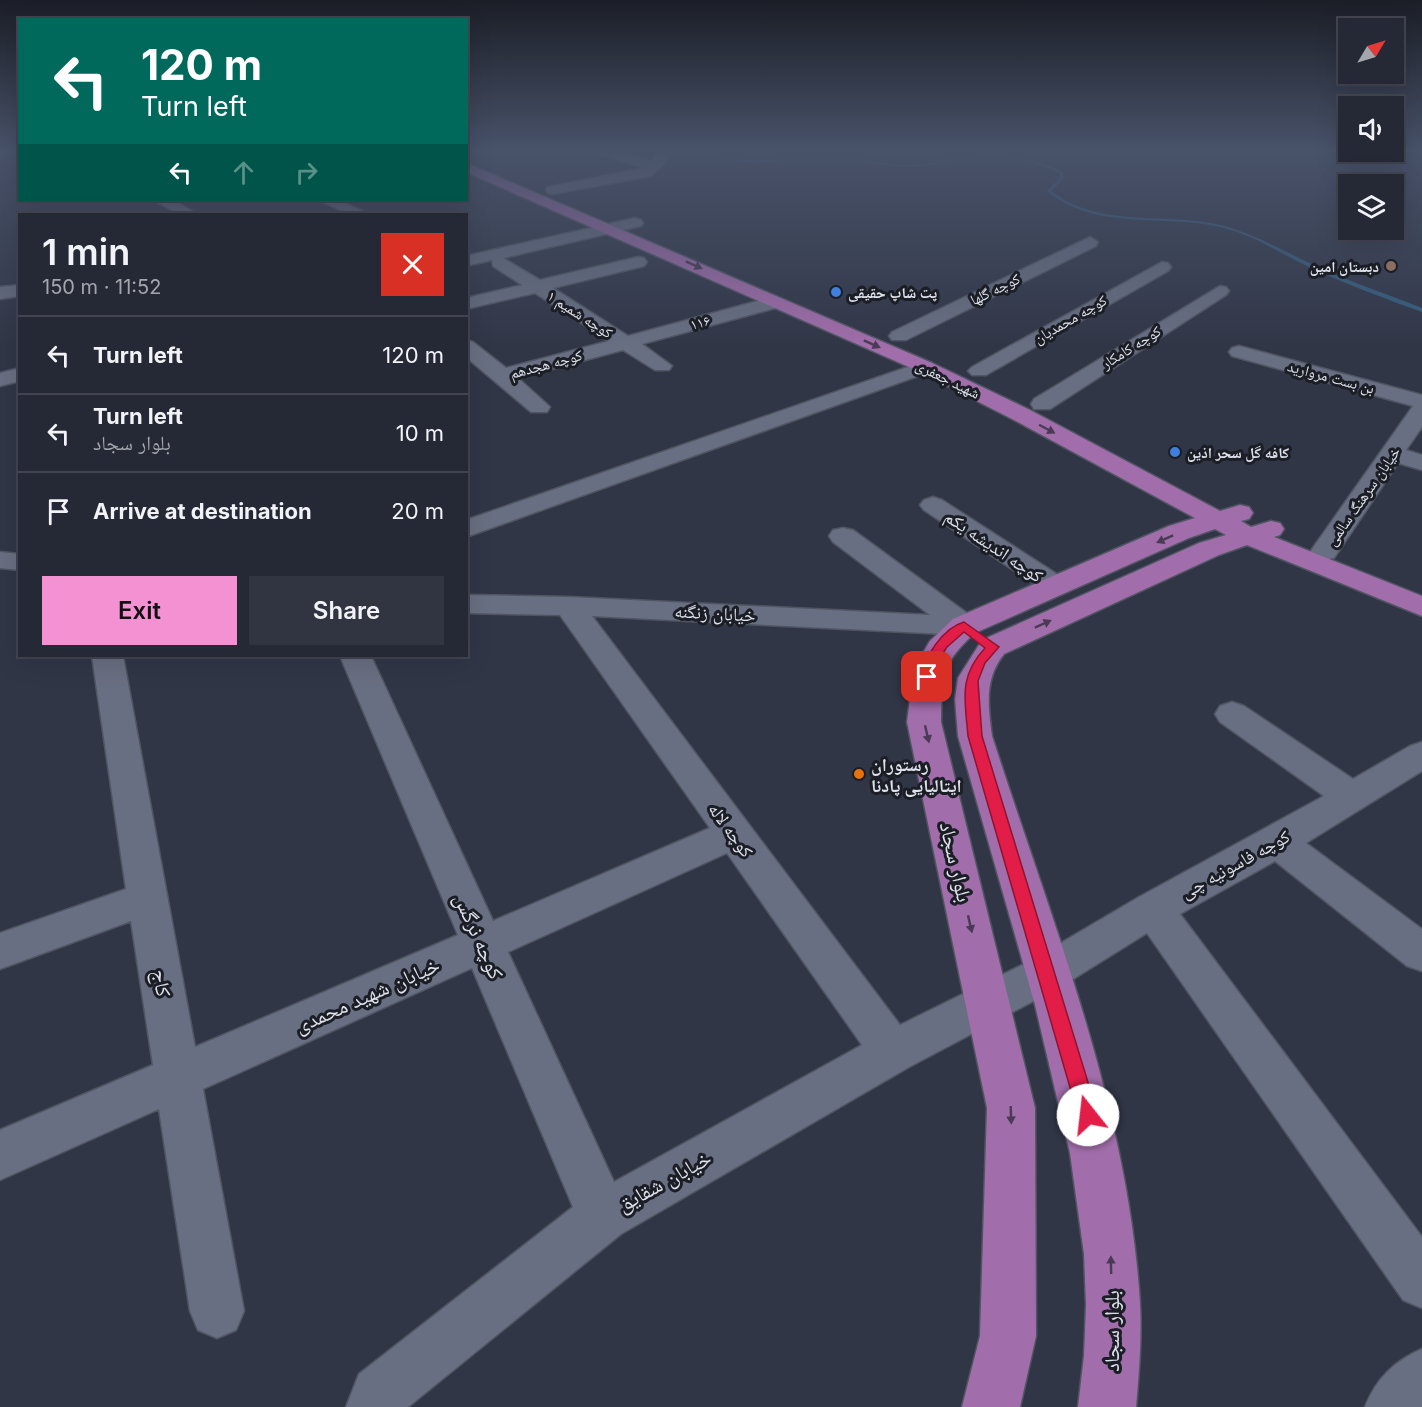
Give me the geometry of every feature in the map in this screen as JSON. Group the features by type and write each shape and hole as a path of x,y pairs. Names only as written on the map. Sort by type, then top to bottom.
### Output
{"main road":[{"name":"شهید جعفری","path":"587,217 899,336 1000,382"},
{"name":"شهید جعفری","path":"594,217 607,225 776,302 925,367 1244,524 1422,607"},
{"name":"شهید جعفری","path":"1021,393 1244,524"},
{"name":"بلوار سجاد","path":"978,636 1056,586 1179,532 1244,524"},
{"name":"بلوار سجاد","path":"991,1407 1008,1336 1011,1108 924,723 929,665 942,644 978,636 1209,549 1244,524"},
{"name":"شهید جعفری","path":"1320,558 1422,588"},
{"name":"بلوار سجاد","path":"978,636 980,662 971,681 975,736 1088,1115 1110,1238 1113,1368 1107,1407"}],"street":[{"path":"468,252 607,225"},
{"path":"468,260 607,225"},
{"name":"کوچه گلها","path":"899,336 1090,242"},
{"name":"کوچه شمیم ۱","path":"499,262 662,366"},
{"path":"468,304 638,262"},
{"name":"کوچه محمدیان","path":"979,371 1162,267"},
{"path":"0,293 18,290"},
{"name":"کوچه کامکار","path":"1042,404 1220,291"},
{"name":"۱۱۶","path":"624,343 776,302"},
{"name":"کوچه هجدهم","path":"502,376 624,343"},
{"path":"468,348 539,407"},
{"name":"بن بست مروارید","path":"1239,352 1422,402"},
{"path":"468,528 925,367"},
{"path":"0,381 18,376"},
{"name":"خیابان سرهنگ سالمی","path":"1320,558 1422,410"},
{"path":"1392,453 1422,463"},
{"name":"کوچه اندیشه یکم","path":"933,505 1056,586"},
{"path":"843,536 978,636"},
{"path":"0,560 18,562"},
{"name":"خیابان زنگنه","path":"468,604 569,606 978,636"},
{"name":"کوچه لاله","path":"569,606 893,1053"},
{"name":"کاج","path":"107,657 217,1311"},
{"name":"کوچه نرگس","path":"355,657 603,1216"},
{"path":"1232,714 1352,797"},
{"name":"کوچه فاسونیه چی","path":"988,1002 1047,973 1152,909 1277,842 1422,755"},
{"name":"خیابان شهید محمدی","path":"0,1155 734,834"},
{"path":"1277,842 1422,953"},
{"path":"0,951 147,898"},
{"path":"1152,909 1422,1281"},
{"name":"خیابان شقایق","path":"375,1407 379,1394 603,1216 988,1002"},
{"path":"1394,1407 1422,1378"}],"waterway":[{"path":"1124,217 1225,227 1252,237 1316,268 1422,310"}],"place":[{"name":"دبستان امین","path":"1391,266"},
{"name":"پت شاپ حقیقی","path":"836,292"},
{"name":"کافه گل سحر اذین","path":"1175,452"},
{"name":"رستوران ایتالیایی پادنا","path":"859,774"}],"route":[{"path":"927,677 929,665 942,644 964,626 993,647 980,662 971,681 975,736 1088,1115"}]}
